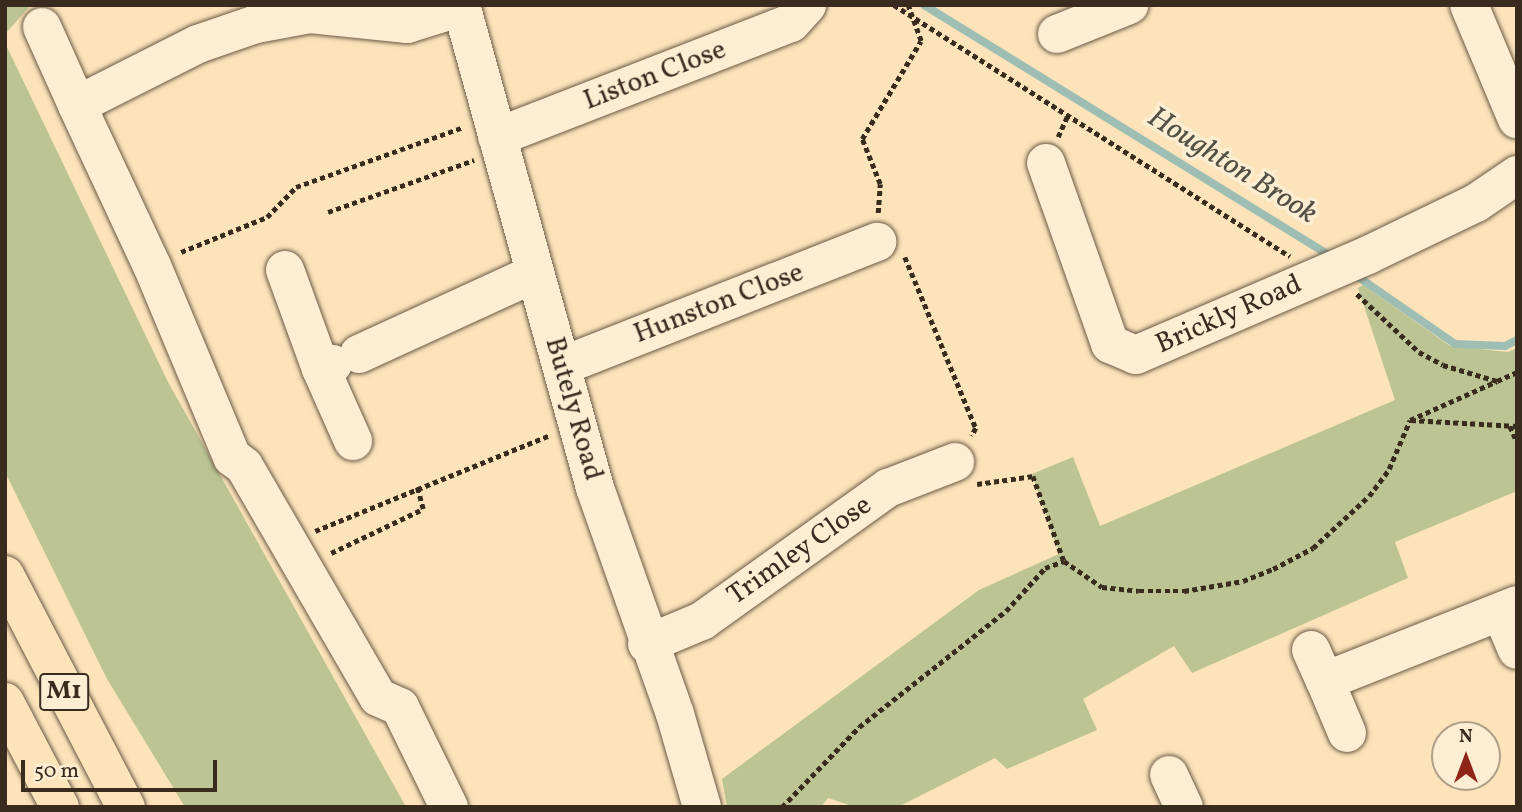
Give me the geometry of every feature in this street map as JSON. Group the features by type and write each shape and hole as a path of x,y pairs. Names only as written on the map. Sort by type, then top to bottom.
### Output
{"highway":[{"name":"M1","path":"5,575 126,807"},
{"name":"M1","path":"5,702 60,807"}],"street":[{"name":"Liston Close","path":"497,135 791,23 807,5"},
{"path":"1056,34 1129,5"},
{"path":"1469,5 1517,119"},
{"name":"Butely Road","path":"462,6 576,424 647,644 675,714 702,807"},
{"path":"77,105 198,44 256,24 310,14 407,24 462,6"},
{"path":"42,27 150,264 232,457 243,466 378,697 400,707 449,807"},
{"name":"Brickly Road","path":"1046,163 1110,344 1136,355 1344,265 1476,204 1517,175"},
{"name":"Hunston Close","path":"562,366 877,242"},
{"path":"285,270 351,356 353,441"},
{"path":"351,356 534,274"},
{"name":"Trimley Close","path":"647,644 702,621 888,488 956,462"},
{"path":"1347,733 1318,666 1509,608 1517,650"}],"path":[{"path":"894,5 1296,260 1344,265 1343,279 1372,312 1419,352 1497,381"},
{"path":"908,6 920,41 862,139 880,184 877,242 904,255 976,428 956,462 978,485 1033,476 1064,561 1102,587 1139,592 1196,589 1243,581 1273,569 1313,548 1369,496 1389,469 1410,420 1517,372"},
{"path":"328,212 497,135"},
{"path":"150,264 267,217 296,187 497,135"},
{"path":"1410,420 1513,426 1517,442"},
{"path":"296,555 417,486 576,424"},
{"path":"296,555 422,509 417,486"},
{"path":"782,807 859,727 1006,611 1045,568 1064,561"}],"green space":[{"path":"5,5 31,5 5,34"},
{"path":"5,43 168,382 406,807 185,807 107,679 5,472"},
{"path":"1363,285 1450,346 1508,352 1517,348 1517,491 1395,542 1408,578 1192,673 1174,646 1083,699 1097,730 1007,769 995,758 898,807 855,807 828,798 821,807 727,807 722,779 979,590 1059,554 1032,474 1073,457 1100,526 1395,400 1358,288"}],"waterway":[{"name":"Houghton Brook","path":"924,5 1332,257"},
{"name":"Houghton Brook","path":"1354,274 1455,344 1505,346 1517,340"}]}
